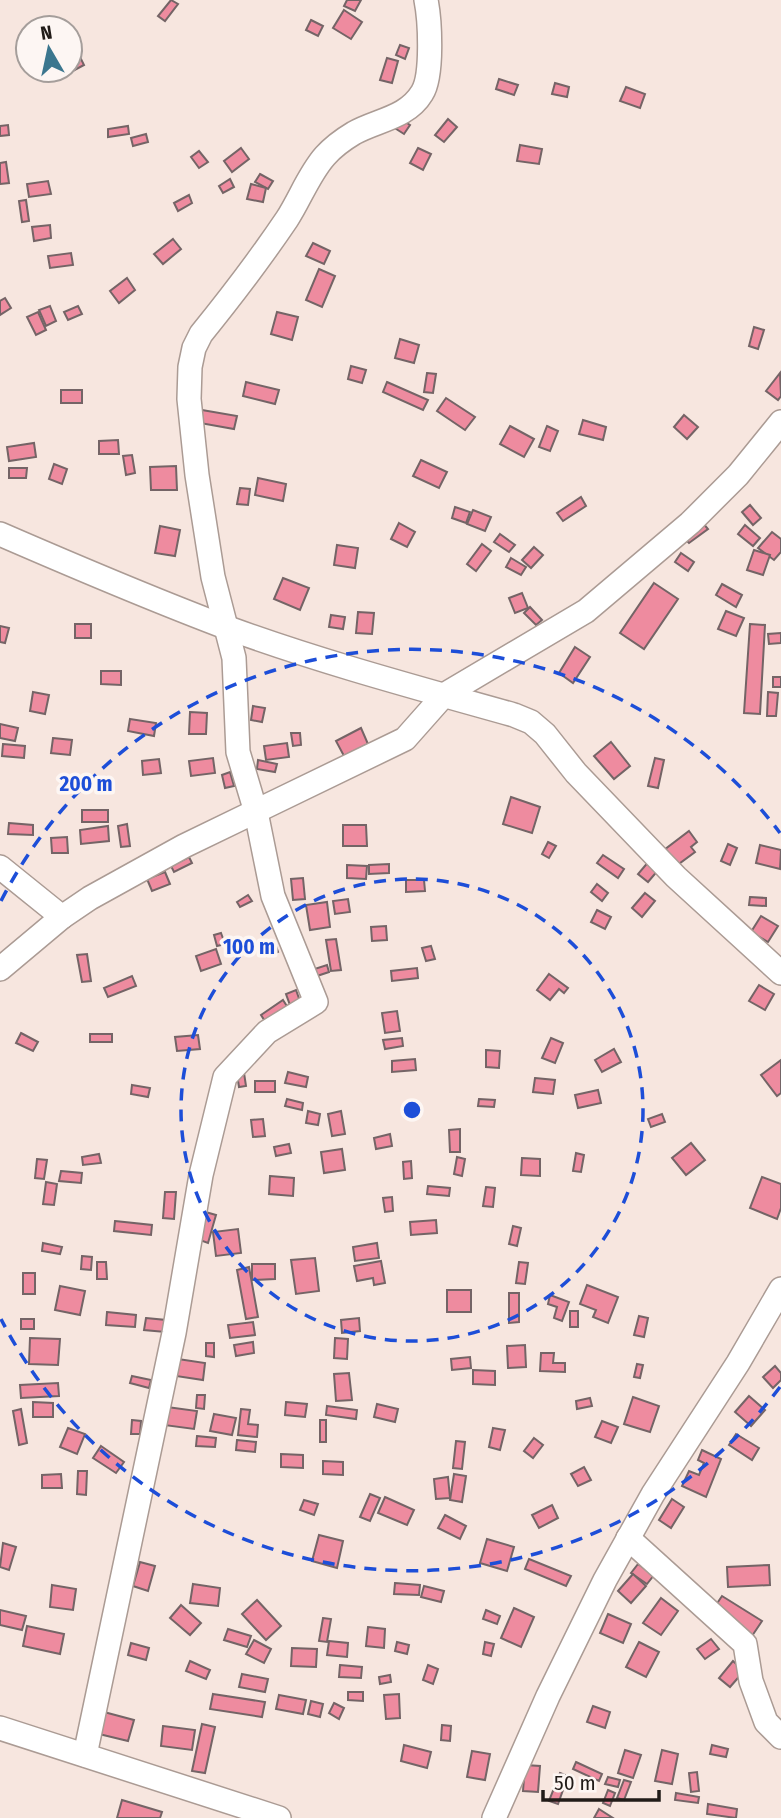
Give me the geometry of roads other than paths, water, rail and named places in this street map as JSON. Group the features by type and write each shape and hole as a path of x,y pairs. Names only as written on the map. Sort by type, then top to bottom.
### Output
{"street":[{"path":"85,1755 174,1333 201,1175 225,1077 267,1032 316,1002 273,896 256,812 238,752 234,657 213,577 197,475 189,399 190,367 194,348 201,334 262,257 323,158 356,132 385,121 411,106 422,94 430,77 430,20 426,0"},
{"path":"0,969 62,917 90,898 149,865 405,739 444,695 586,611 690,523 738,475 781,422"},
{"path":"0,534 115,585 226,627 376,677 531,722 676,877 781,973"},
{"path":"0,867 62,917"},
{"path":"494,1818 553,1684 604,1580 653,1494 738,1363 781,1290"},
{"path":"628,1538 745,1644 751,1681 766,1722 781,1737"},
{"path":"0,1728 279,1818"}]}
